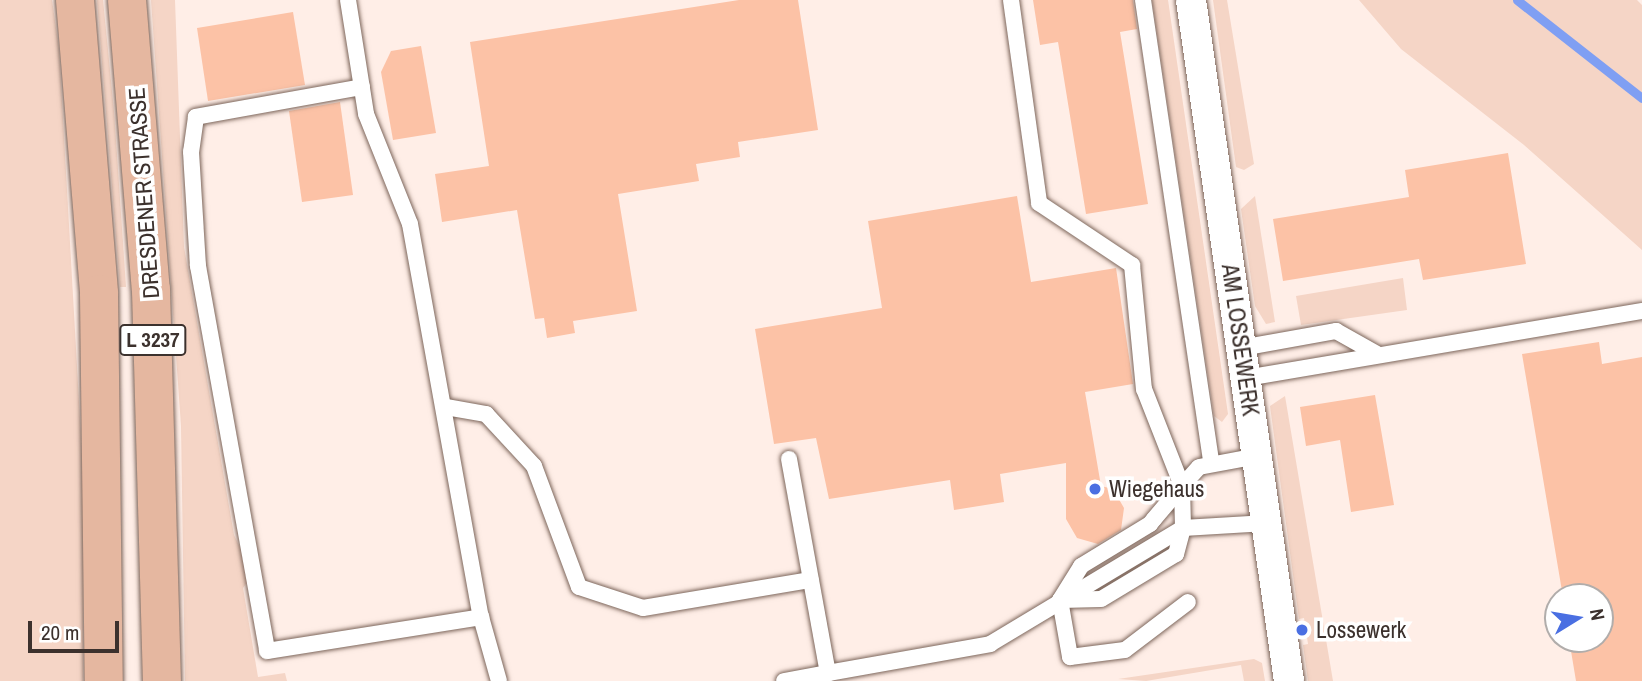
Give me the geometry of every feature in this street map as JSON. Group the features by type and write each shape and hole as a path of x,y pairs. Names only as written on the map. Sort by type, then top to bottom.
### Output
{"main road":[{"name":"L 3237","path":"75,0 99,294 104,681"},
{"name":"DRESDENER STRASSE","path":"127,0 151,304 162,681"}],"street":[{"name":"AM LOSSEWERK","path":"1191,0 1289,681"}],"lane":[{"path":"348,0 366,114 410,224 446,407 481,617 499,681"},
{"path":"1011,0 1039,204 1132,265 1144,389 1182,486 1183,528"},
{"path":"1143,0 1211,462"},
{"path":"362,87 196,117 191,152 198,266 267,651 481,617"},
{"path":"1246,378 1642,311"},
{"path":"1241,348 1336,331 1379,355"},
{"path":"446,407 486,414 534,466 579,587 643,608 811,580"},
{"path":"1188,602 1125,650 1070,657 1060,600 1081,566 1150,523 1199,467 1211,462 1257,456"},
{"path":"789,459 828,673"},
{"path":"784,681 990,644 1183,528 1267,523"}],"shaded area":[{"path":"0,0 52,0 59,49 83,472 83,681 0,681"},
{"path":"97,0 103,0 126,287 120,287"},
{"path":"151,0 175,0 184,247 234,535 245,558 248,581 243,588 258,677 285,673 287,681 185,681 181,426"},
{"path":"1152,0 1168,0 1228,414 1222,422 1214,416"},
{"path":"1213,0 1227,0 1254,164 1244,170 1236,167"},
{"path":"1359,0 1637,0 1642,5 1642,250 1524,145 1401,49"},
{"path":"1255,196 1275,322 1266,324 1255,306 1241,209"},
{"path":"1403,278 1407,310 1301,325 1296,296"},
{"path":"1285,396 1333,681 1308,681 1303,645 1308,644 1304,618 1299,619 1270,406"},
{"path":"1254,659 1262,663 1265,681 1244,681 1241,665 1146,681 1118,679"}],"building":[{"path":"739,0 798,0 818,130 738,142 740,157 696,164 699,181 618,194 637,311 573,321 575,333 547,338 544,318 535,319 517,210 442,222 435,174 489,166 470,42"},
{"path":"1033,0 1133,0 1137,29 1120,32 1148,204 1086,214 1058,42 1040,45"},
{"path":"293,12 305,85 208,101 197,28"},
{"path":"421,46 436,133 393,140 381,72 391,51"},
{"path":"340,102 353,195 302,202 289,111"},
{"path":"1508,153 1526,264 1423,280 1419,259 1283,281 1273,219 1409,197 1405,170"},
{"path":"1017,196 1031,282 1116,268 1133,384 1085,392 1101,486 1113,489 1124,508 1121,530 1098,544 1077,538 1066,519 1066,463 1000,474 1004,502 954,510 950,480 829,499 816,438 774,444 755,329 882,308 868,221"},
{"path":"1599,342 1602,364 1642,357 1642,681 1576,681 1571,653 1614,653 1614,583 1561,583 1522,354"},
{"path":"1375,395 1394,505 1351,512 1340,440 1306,446 1300,407"}],"waterway":[{"path":"1517,0 1642,98"}],"place":[{"name":"Wiegehaus","path":"1095,489"},
{"name":"Lossewerk","path":"1302,630"}]}
